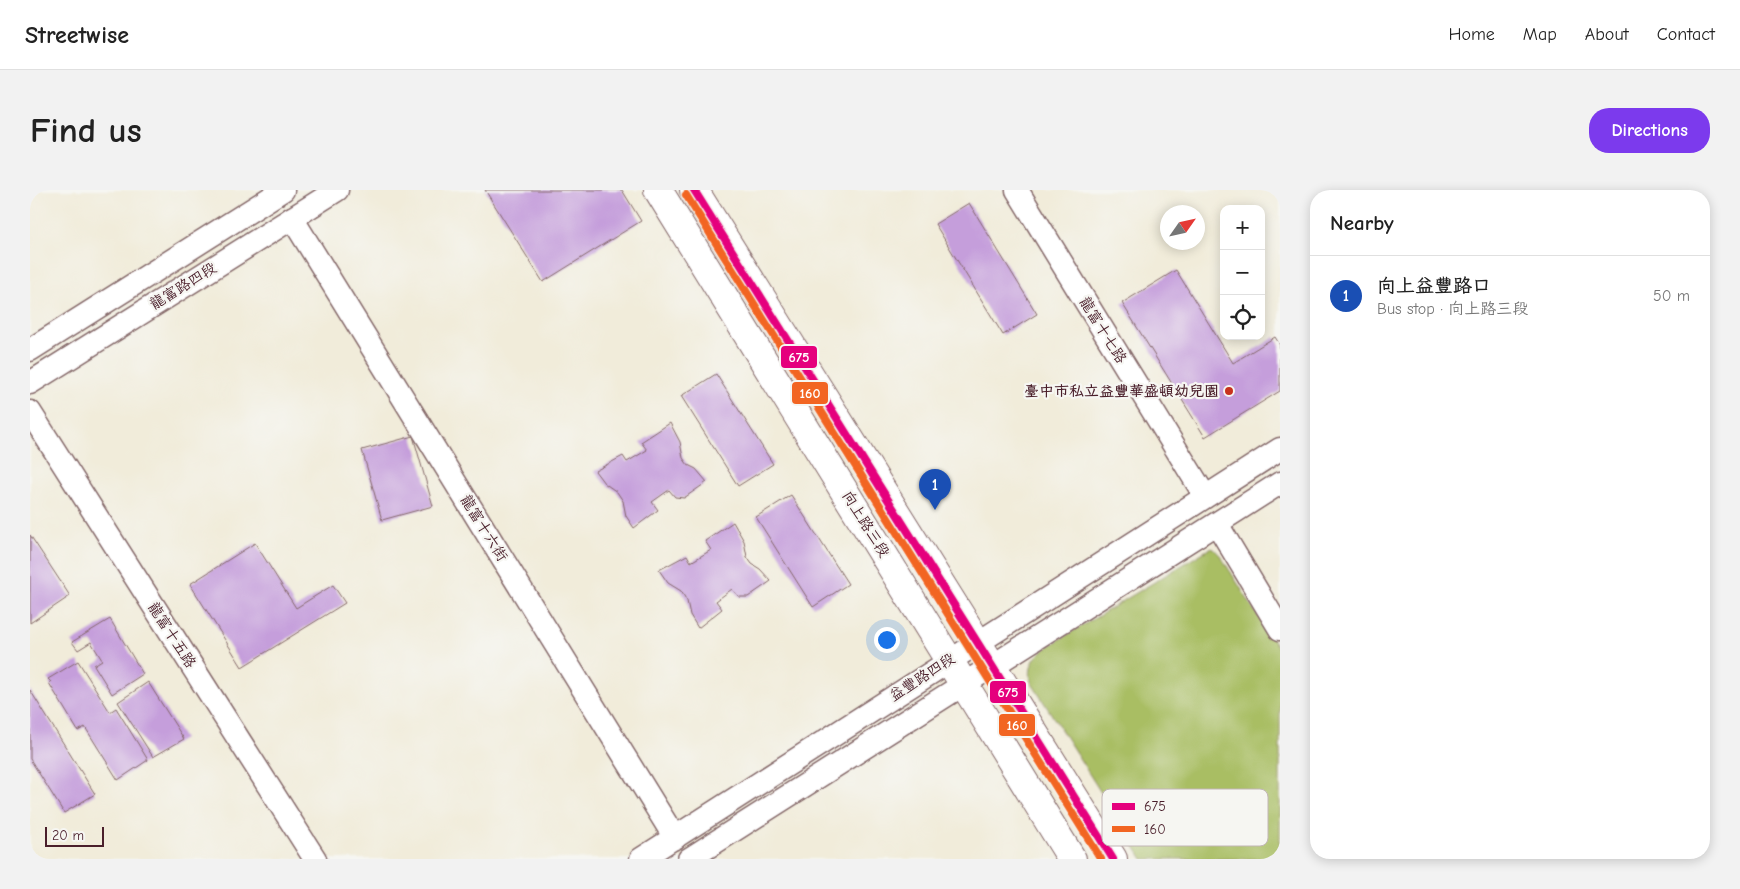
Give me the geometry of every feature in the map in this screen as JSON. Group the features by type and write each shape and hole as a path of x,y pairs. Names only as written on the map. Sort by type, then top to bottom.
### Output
{"main road":[{"name":"向上路三段","path":"658,190 1072,859"},
{"path":"694,190 1102,841"},
{"path":"1105,846 1113,859"}],"street":[{"name":"龍富路四段","path":"30,350 283,190"},
{"name":"龍富路四段","path":"30,383 336,190"},
{"name":"龍富十七路","path":"1016,190 1205,496"},
{"name":"龍富十六街","path":"292,218 675,838"},
{"name":"龍富十五路","path":"30,412 315,859"},
{"name":"益豐路四段","path":"642,859 1280,448"},
{"name":"益豐路四段","path":"689,859 1280,483"},
{"path":"1217,524 1280,629"}],"green space":[{"path":"1212,547 1220,555 1280,651 1280,859 1143,859 1135,846 1268,846 1268,789 1102,789 1102,794 1031,682 1030,675 1034,659 1052,644"}],"building":[{"path":"485,190 622,190 641,221 543,282"},
{"path":"969,203 1037,314 1003,335 935,224"},
{"path":"1176,270 1233,363 1275,337 1280,345 1280,391 1205,437 1122,303"},
{"path":"716,374 773,464 738,486 681,396"},
{"path":"670,423 680,442 683,458 707,482 684,498 675,497 669,490 652,502 658,510 634,528 626,516 623,501 617,492 604,483 595,471 623,456 627,462 647,450 641,442"},
{"path":"413,436 433,506 382,520 362,450"},
{"path":"791,495 848,584 813,607 756,517"},
{"path":"733,522 744,541 747,557 771,581 748,597 739,597 732,589 716,601 722,609 698,628 690,615 687,601 681,591 668,583 659,570 687,555 691,562 711,550 705,541"},
{"path":"30,535 70,596 30,623"},
{"path":"255,543 296,608 333,585 345,603 242,667 190,584"},
{"path":"110,619 143,674 112,694 94,665 102,660 91,642 78,650 72,642"},
{"path":"78,661 110,712 116,708 148,760 118,780 85,727 78,731 49,683 51,682 48,679"},
{"path":"148,682 184,739 153,757 118,702"},
{"path":"30,690 95,794 64,813 30,759"}],"transit line":[{"name":"675","path":"694,190 1102,841"},
{"name":"160","path":"686,195 1101,859"},
{"name":"675","path":"1105,846 1113,859"}],"place":[{"name":"臺中市私立益豐華盛頓幼兒園","path":"1229,391"},
{"name":"向上益豐路口","path":"935,510"}]}
